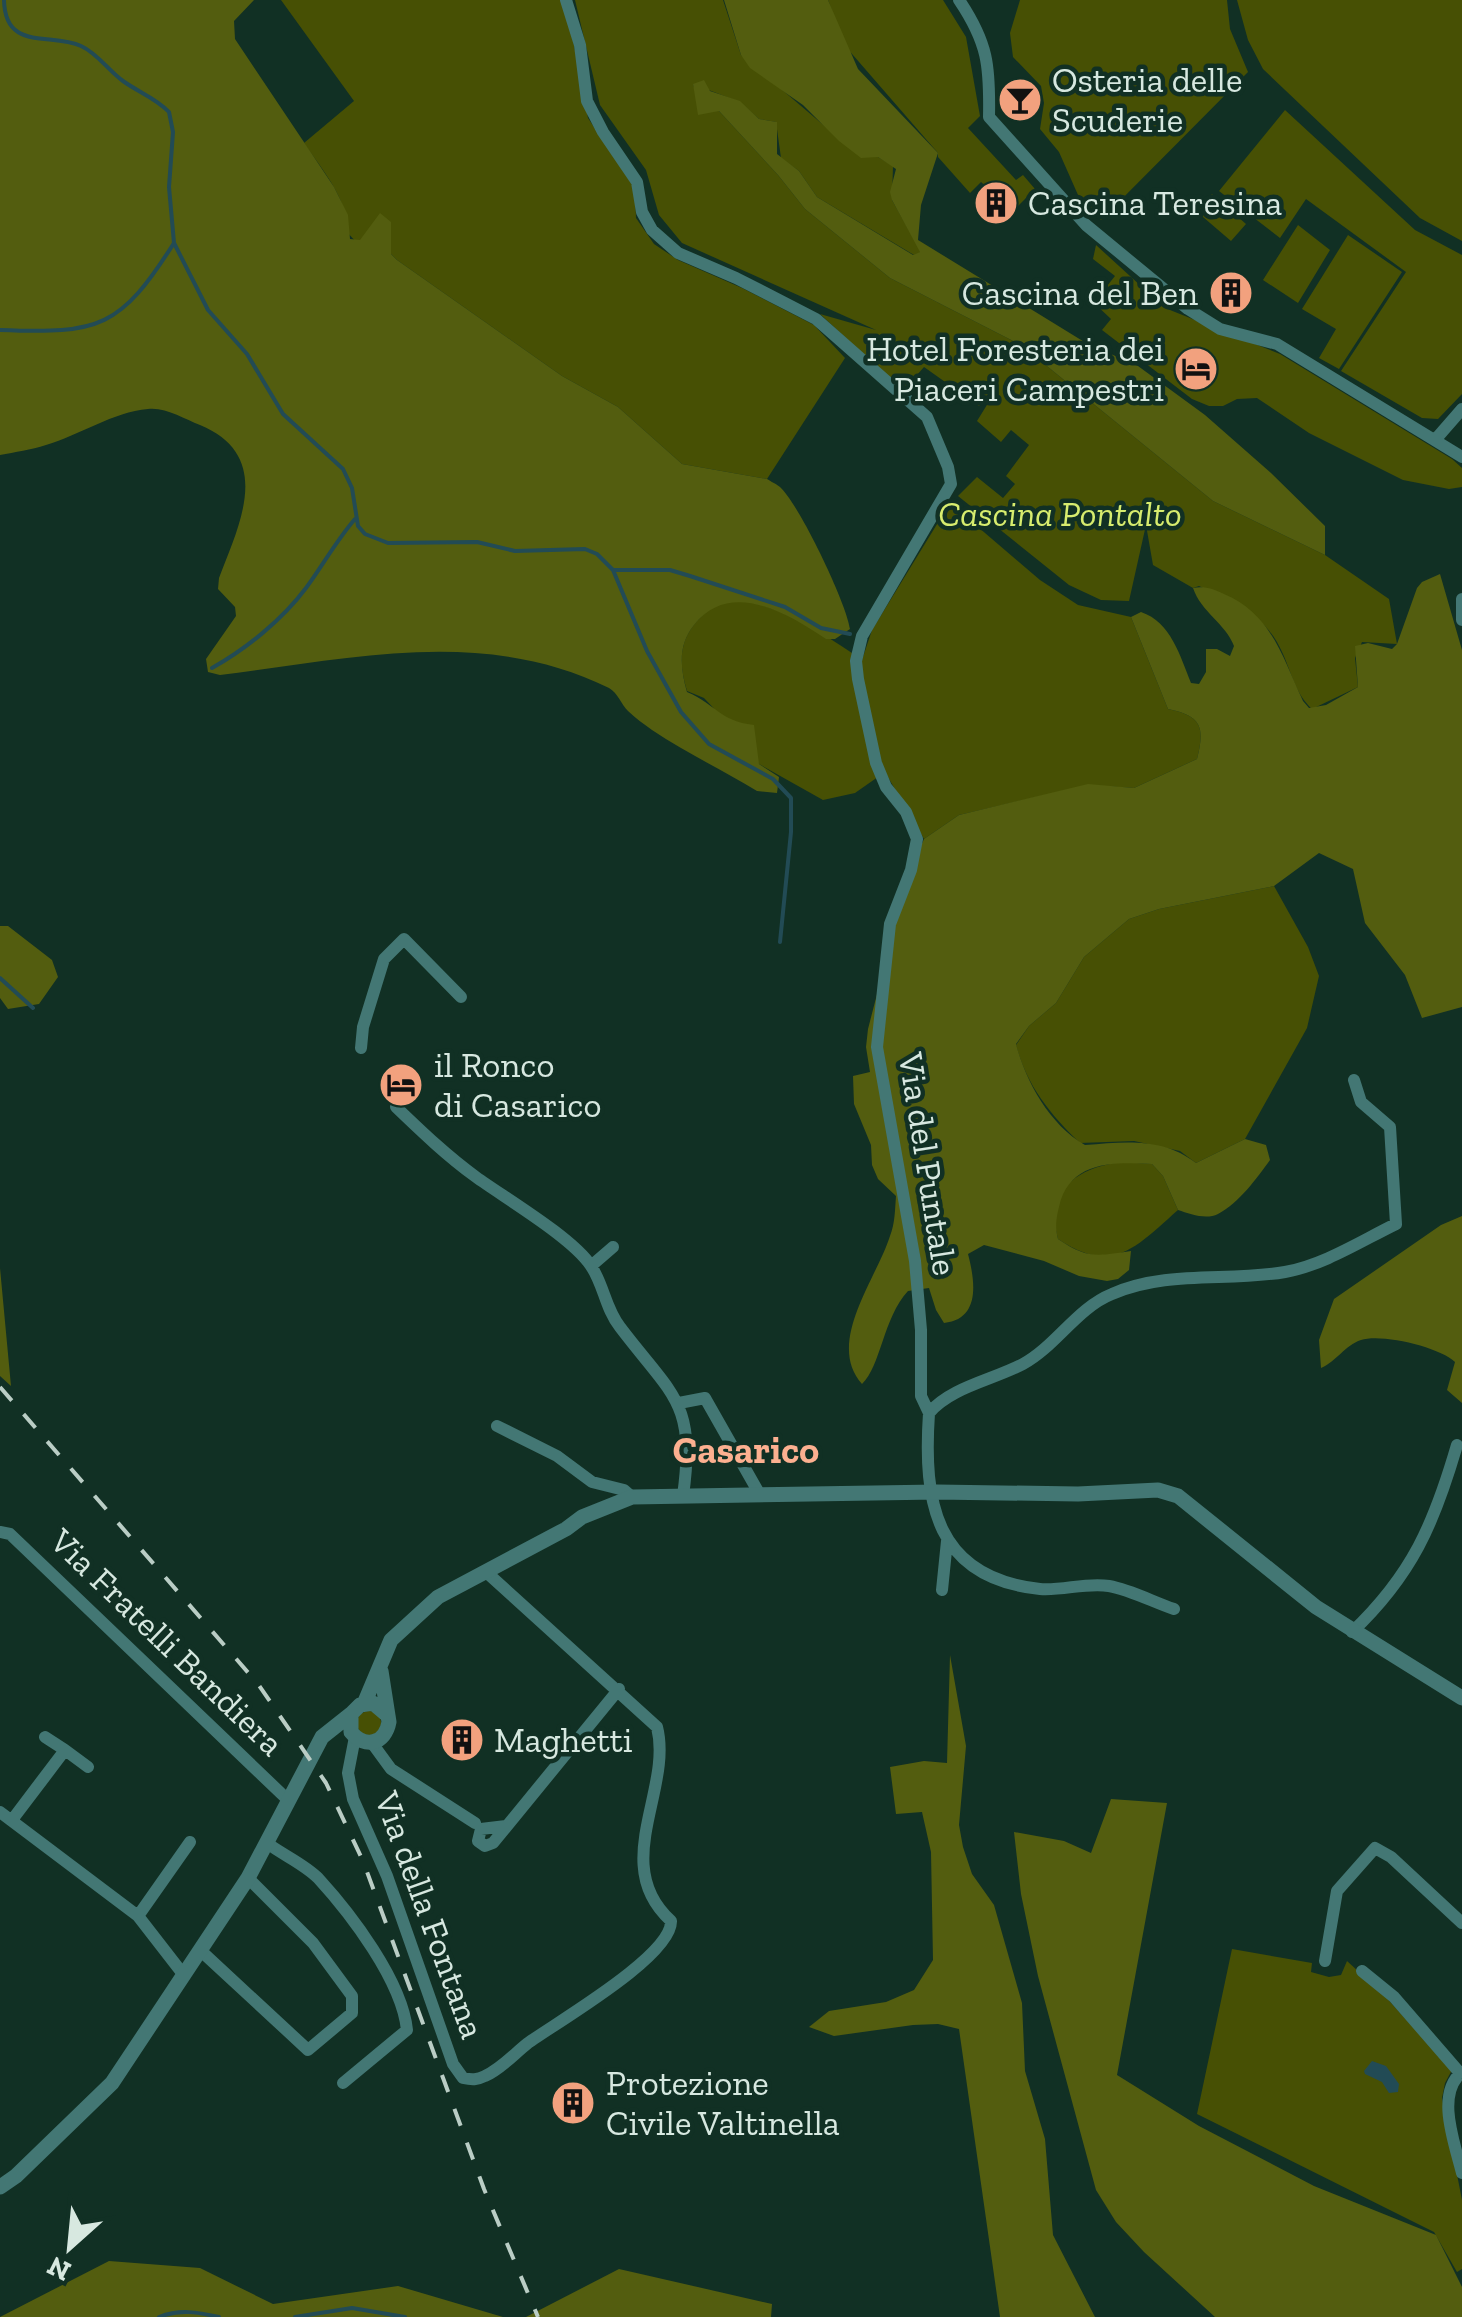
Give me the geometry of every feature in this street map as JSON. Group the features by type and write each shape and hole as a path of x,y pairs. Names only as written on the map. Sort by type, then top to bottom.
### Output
{"street":[{"name":"Via del Puntale","path":"566,0 580,45 587,100 637,182 642,212 652,230 678,253 816,319 927,417 948,467 950,484 862,636 856,661 876,764 886,787 914,828 916,840 911,870 890,924 877,1047 915,1261 921,1396 929,1413 929,1492"},
{"path":"959,0 978,28 990,70 989,117 1086,226 1188,309 1220,329 1277,344 1462,457"},
{"path":"1435,440 1462,409"},
{"path":"1462,599 1462,620"},
{"path":"361,1048 384,959 404,939 462,997"},
{"path":"929,1413 946,1397 1025,1363 1108,1295 1148,1281 1242,1278 1285,1272 1308,1266 1396,1224 1390,1127 1361,1102 1354,1080"},
{"path":"396,1107 442,1152 560,1237 591,1266 607,1309 656,1369 682,1409 688,1457 683,1496"},
{"path":"591,1266 613,1247"},
{"path":"679,1404 705,1398 759,1494"},
{"path":"498,1426 557,1456 592,1482 624,1490 632,1497"},
{"path":"1352,1632 1380,1605 1418,1553 1457,1444"},
{"path":"475,1823 391,1769 366,1739 349,1726 357,1709 400,1629 438,1597 582,1517 632,1497 1158,1490 1178,1496 1352,1632 1462,1698"},
{"path":"929,1492 947,1541 972,1569 1007,1584 1043,1589 1105,1585 1174,1610"},
{"name":"Via Fratelli Bandiera","path":"0,1532 10,1534 289,1801"},
{"path":"942,1590 947,1541"},
{"name":"Via della Fontana","path":"366,1739 351,1783 356,1808 387,1876 454,2064 463,2078 475,2080 490,2074 622,1979 672,1930 671,1921 648,1886 644,1862 644,1829 660,1772 662,1745 657,1727 486,1571"},
{"path":"314,1751 339,1736 366,1739 389,1722 380,1667"},
{"path":"506,1826 618,1690"},
{"path":"0,2187 112,2084 248,1878 326,1733 357,1709 378,1706 386,1714"},
{"path":"45,1737 88,1767"},
{"path":"65,1750 6,1816 138,1916 183,1974"},
{"path":"138,1916 190,1842"},
{"path":"267,1843 316,1876 384,1964 400,1996 407,2030 342,2083"},
{"path":"1325,1961 1337,1892 1375,1848 1391,1857 1462,1923"},
{"path":"200,1950 308,2050 352,2013 352,1996 312,1942 248,1878"},
{"path":"1362,1971 1394,1997 1461,2072 1449,2090 1451,2123 1462,2173"}],"green space":[{"path":"0,0 254,0 234,21 235,39 334,187 348,215 350,239 360,240 380,213 391,222 391,254 397,260 562,376 618,407 682,464 767,479 780,487 821,555 850,629 835,639 826,639 777,611 741,602 724,604 708,611 694,625 685,640 682,657 687,692 733,720 754,725 759,764 779,777 777,793 757,791 652,730 631,714 609,688 561,669 513,658 465,652 416,652 220,675 208,672 206,659 236,616 235,607 218,589 242,514 245,492 237,454 223,438 175,414 148,409 122,414 46,445 0,455"},
{"path":"281,0 561,0 571,30 588,118 635,189 636,218 654,244 678,260 814,325 845,358 767,479 682,464 618,407 562,376 397,260 391,254 391,222 369,240 356,242 347,232 339,196 304,143 354,101"},
{"name":"Cascina Pontalto","path":"575,0 723,0 741,55 861,157 878,157 893,166 892,200 921,252 914,255 817,197 799,171 781,158 776,122 759,119 740,102 693,84 698,101 719,111 805,209 890,278 1021,345 1213,501 1325,555 1389,599 1397,644 1362,642 1355,658 1358,687 1312,709 1298,690 1276,640 1258,619 1153,565 1146,525 1129,601 1101,600 1069,585 958,496 977,477 1003,498 1015,484 1006,476 1029,445 1011,430 1001,442 977,421 990,400 986,398 979,406 924,367 903,391 820,314 876,330 682,243 659,215 646,170 600,105"},
{"path":"724,0 828,0 858,69 938,153 921,205 918,240 1086,343 1138,366 1205,415 1325,526 1325,555 1213,501 1021,345 890,278 805,209 719,111 698,115 693,84 704,80 710,91 740,101 759,119 777,122 777,154 799,171 817,197 913,255 920,252 892,200 890,192 896,169 878,157 861,158 803,105 750,68 741,55"},
{"path":"828,0 943,0 966,37 980,116 968,128 1016,180 1023,175 1035,189 1014,210 981,182 970,193 938,157 846,47"},
{"path":"1020,0 1227,0 1230,29 1248,72 1101,220 1082,204 1059,152 1040,129 1044,103 1041,86 1013,57 1010,33"},
{"path":"1237,0 1462,0 1462,241 1420,218 1263,69 1248,40"},
{"path":"1285,110 1415,230 1462,255 1462,394 1438,419 1422,418 1341,371 1406,272 1306,199 1280,238 1219,191"},
{"path":"1212,194 1246,224 1231,241 1196,211"},
{"path":"1298,225 1330,250 1298,303 1263,280"},
{"path":"1348,235 1402,272 1339,369 1319,358 1336,329 1302,309"},
{"path":"1096,245 1165,308 1280,354 1452,459 1462,468 1462,487 1449,489 1403,480 1309,433 1257,398 1237,399 1223,406 1209,406 1192,399 1102,330 1111,319 1094,303 1109,289 1107,286 1115,276 1093,259"},
{"path":"950,503 1040,580 1078,605 1131,617 1168,709 1188,715 1198,725 1201,739 1197,759 1134,788 1088,785 959,815 924,839 885,772 855,793 823,800 759,764 737,723 722,717 704,698 687,691 682,666 685,641 701,617 724,602 746,601 781,612 862,660 872,630"},
{"path":"1440,574 1462,650 1462,1007 1422,1018 1405,975 1365,923 1353,869 1319,853 1274,886 1159,909 1129,919 1084,957 1056,1003 1029,1026 1016,1044 1033,1087 1050,1114 1085,1145 1157,1145 1196,1163 1245,1139 1266,1145 1270,1160 1233,1203 1208,1216 1178,1210 1163,1176 1152,1164 1122,1163 1083,1173 1064,1192 1057,1219 1058,1239 1093,1254 1131,1251 1129,1270 1118,1279 1107,1281 1079,1276 1044,1261 984,1245 968,1254 973,1287 970,1307 964,1314 944,1323 929,1288 908,1291 893,1314 874,1366 862,1384 852,1368 851,1330 892,1231 896,1196 878,1179 872,1165 871,1145 854,1104 853,1076 870,1072 868,1029 907,878 924,839 959,815 1088,784 1134,788 1197,759 1201,739 1198,725 1188,715 1168,709 1131,617 1141,612 1160,624 1173,641 1191,683 1199,684 1206,672 1206,649 1217,649 1230,656 1234,646 1193,588 1209,588 1224,594 1254,613 1265,626 1309,708 1326,705 1358,687 1355,646 1368,643 1392,649 1417,588"},
{"path":"1274,886 1308,947 1319,976 1307,1028 1245,1139 1196,1163 1180,1151 1134,1141 1080,1143 1049,1110 1026,1074 1016,1045 1029,1026 1056,1003 1084,957 1129,919 1159,909"},
{"path":"0,926 8,926 52,960 58,977 39,1004 8,1009 0,998"},
{"path":"1122,1162 1152,1164 1163,1176 1178,1210 1136,1245 1109,1256 1077,1250 1058,1239 1056,1207 1069,1184 1092,1169"},
{"path":"1462,1216 1462,1403 1447,1390 1455,1362 1437,1351 1410,1343 1382,1338 1361,1340 1321,1368 1319,1340 1334,1299 1441,1225"},
{"path":"0,1268 11,1386 0,1376"},
{"path":"950,1655 966,1746 959,1825 963,1847 972,1874 994,1905 1022,2003 1025,2071 1045,2139 1053,2235 1095,2317 1000,2317 959,2029 938,2024 913,2025 834,2036 809,2027 829,2011 886,2002 914,1990 933,1960 931,1852 922,1812 896,1814 890,1767 924,1761 947,1763"},
{"path":"369,1711 381,1723 369,1735 357,1723"},
{"path":"1111,1799 1167,1803 1117,2075 1199,2126 1314,2186 1436,2235 1462,2287 1462,2317 1215,2317 1116,2222 1096,2190 1038,1976 1021,1894 1014,1832 1064,1841 1091,1853"},
{"path":"1232,1949 1312,1963 1311,1972 1329,1977 1341,1975 1347,1961 1383,1994 1452,2070 1442,2098 1462,2200 1462,2269 1457,2272 1434,2232 1197,2114"},
{"path":"109,2261 200,2268 273,2304 398,2286 503,2317 0,2317"},
{"path":"619,2269 772,2304 771,2317 526,2317"}],"water":[{"path":"1372,2061 1386,2066 1399,2084 1398,2092 1389,2093 1382,2082 1365,2074"}],"waterway":[{"path":"4,0 6,16 21,34 81,46 169,112 173,132 169,187 174,243 208,310 247,354 283,414 343,469 352,488 358,526 365,534 388,543 477,542 515,551 585,549 597,554 613,570 647,651 681,712 709,744 773,779 791,798 780,942"},
{"path":"0,330 62,330 104,320 138,293 174,243"},
{"path":"212,668 250,643 286,611 355,519"},
{"path":"613,570 670,570 785,607 821,628 850,634"},
{"path":"0,978 33,1008"},
{"path":"295,2317 352,2308 405,2317"},
{"path":"159,2317 189,2312 219,2317"}],"railway":[{"path":"0,1387 258,1684 326,1783 363,1861 484,2189 538,2317"}],"place":[{"name":"Osteria delle Scuderie","path":"1020,100"},
{"name":"Cascina Teresina","path":"996,203"},
{"name":"Cascina del Ben","path":"1231,293"},
{"name":"Hotel Foresteria dei Piaceri Campestri","path":"1196,369"},
{"name":"il Ronco di Casarico","path":"401,1085"},
{"name":"Maghetti","path":"462,1740"},
{"name":"Protezione Civile Valtinella","path":"573,2103"}],"district":[{"name":"Casarico","path":"746,1450"}]}
